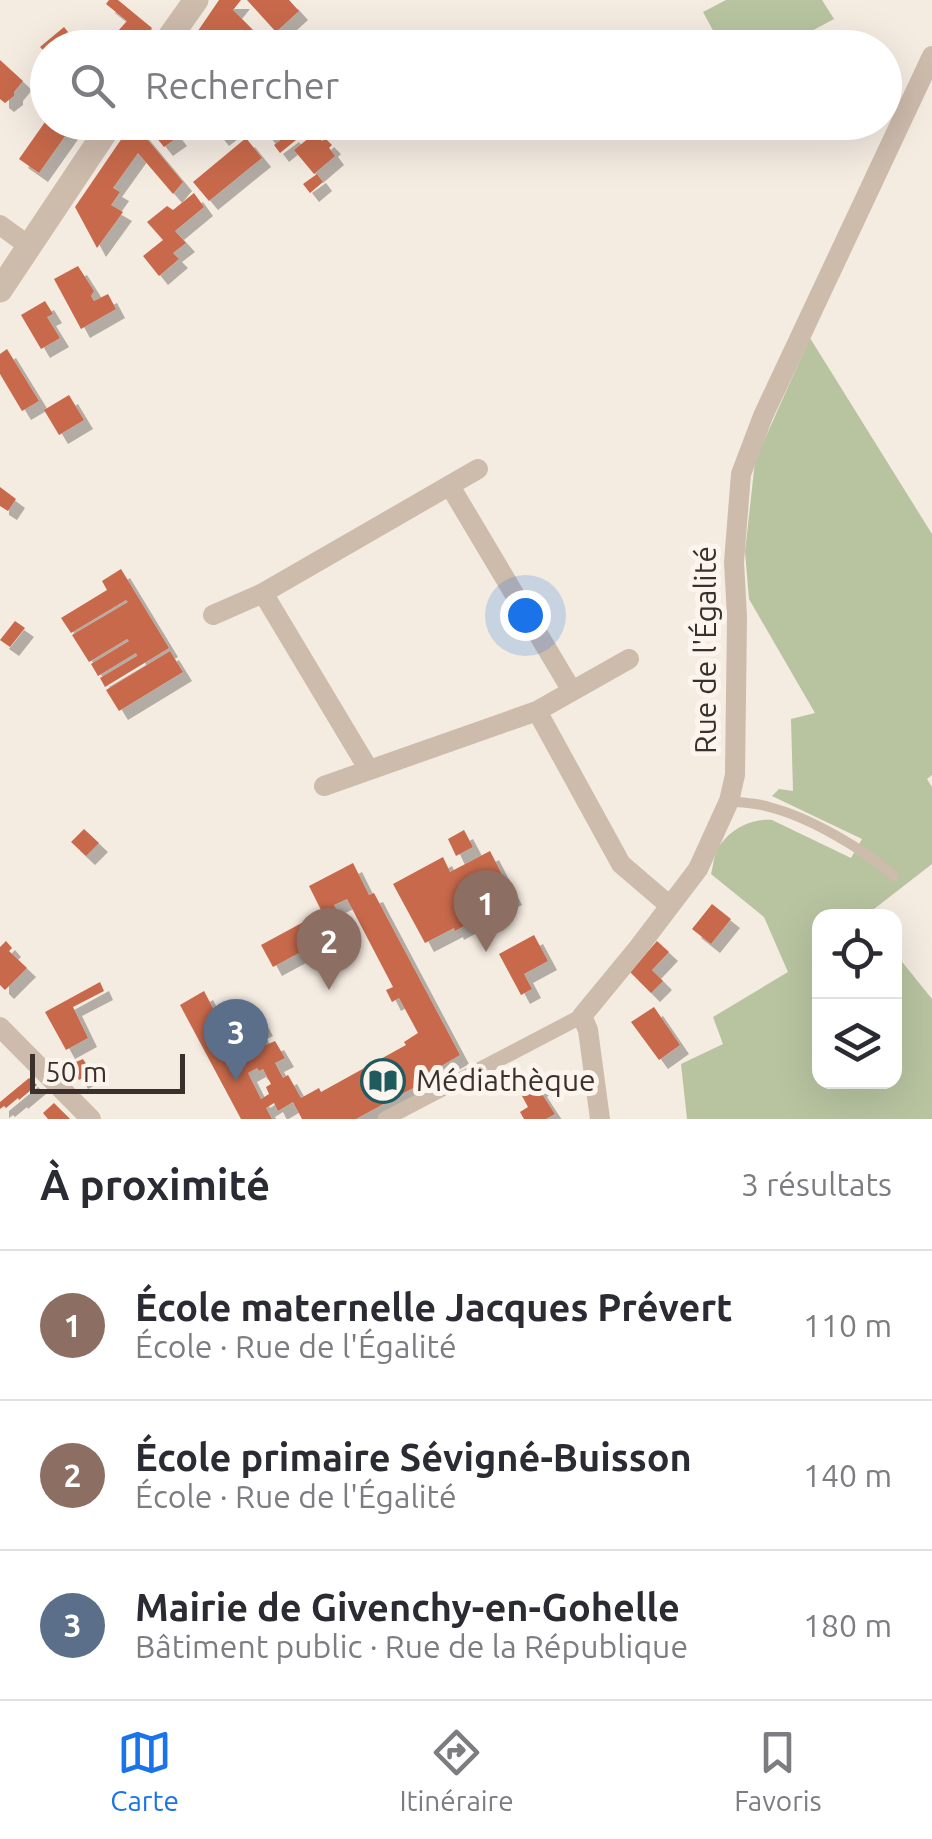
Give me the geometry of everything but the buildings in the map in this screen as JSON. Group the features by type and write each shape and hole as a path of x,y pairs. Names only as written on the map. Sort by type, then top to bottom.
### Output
{"street":[{"path":"175,30 196,0"},
{"name":"Rue de l'Égalité","path":"902,120 932,56"},
{"path":"0,290 100,140"},
{"name":"Rue de l'Égalité","path":"385,1119 582,1016 698,869 729,801 735,775 734,562 742,474 763,416 893,140"},
{"path":"0,225 29,246"},
{"path":"212,615 263,593 478,470"},
{"path":"450,486 572,692"},
{"path":"263,593 369,770"},
{"path":"324,786 537,711 630,660"},
{"path":"537,711 621,864 670,906"},
{"path":"582,1016 588,1030 600,1119"},
{"path":"0,1027 91,1119"}],"lane":[{"path":"729,801 770,807 819,826 878,861 894,876"}],"green space":[{"path":"726,0 822,0 834,19 814,30 713,30 703,12"},
{"path":"810,338 932,534 932,775 927,779 932,787 932,864 874,909 812,909 812,1089 902,1089 902,962 932,999 932,1119 687,1119 681,1064 723,1044 713,1017 788,972 764,917 711,874 717,850 733,831 764,820 772,820 851,858 862,839 772,796 779,789 793,791 791,719 815,713 749,599 745,552 755,461"}],"place":[{"name":"École maternelle Jacques Prévert","path":"486,952"},
{"name":"École primaire Sévigné-Buisson","path":"329,990"},
{"name":"Mairie de Givenchy-en-Gohelle","path":"236,1081"},
{"name":"Médiathèque","path":"383,1081"}]}
